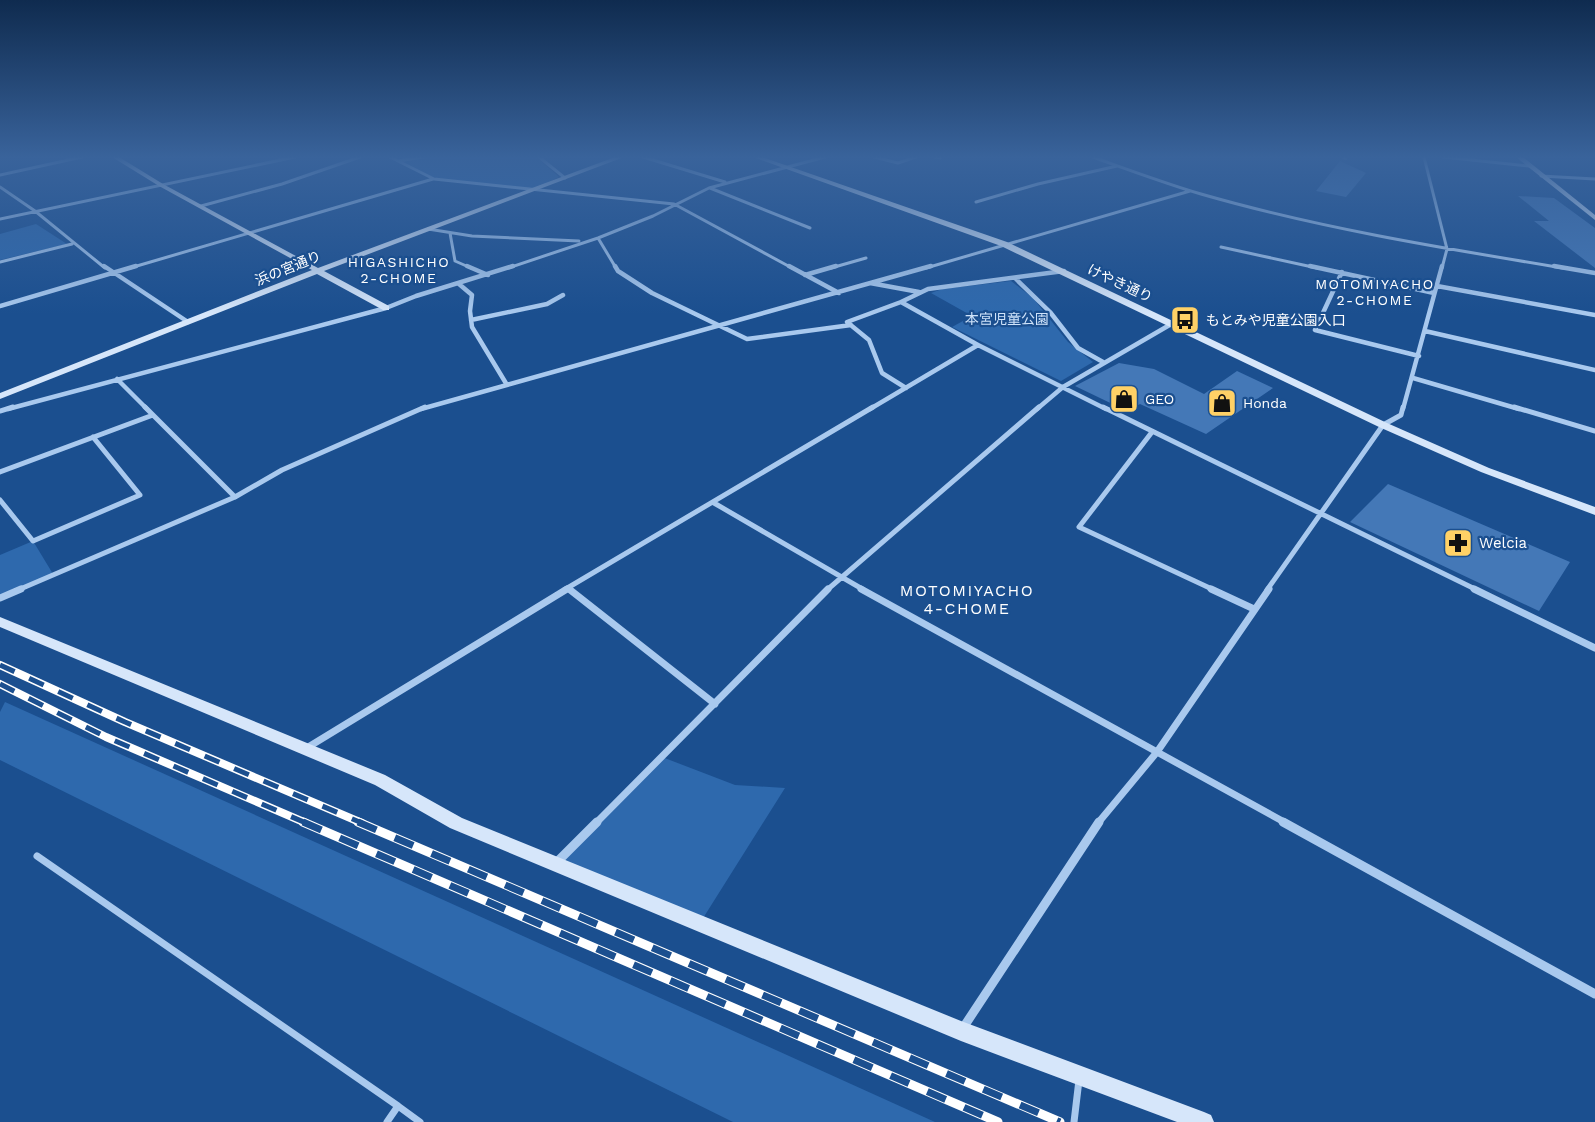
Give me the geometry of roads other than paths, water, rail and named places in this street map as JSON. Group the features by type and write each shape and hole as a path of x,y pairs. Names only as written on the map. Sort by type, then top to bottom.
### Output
{"street":[{"path":"0,219 43,209"},
{"path":"207,209 386,308"},
{"path":"0,306 334,209"},
{"name":"浜の宮通り","path":"0,396 480,209"},
{"path":"0,411 386,308 416,296 488,275 598,238 665,209"},
{"path":"684,209 839,293"},
{"path":"763,209 810,228"},
{"name":"けやき通り","path":"905,209 1004,244 1065,271 1383,425 1485,470 1595,511"},
{"path":"0,598 235,497 282,470 428,406 839,293 1126,209"},
{"path":"1259,209 1447,249 1595,273"},
{"path":"962,1031 1100,821 1156,752 1383,425 1401,415 1447,249 1437,209"},
{"path":"35,211 72,244 188,322"},
{"path":"428,229 472,236 584,241"},
{"path":"450,233 455,261 488,275"},
{"path":"598,238 618,271 652,293 747,339 851,325"},
{"path":"0,262 72,244"},
{"path":"1221,247 1434,293"},
{"path":"805,274 867,258"},
{"path":"906,388 882,373 869,340 847,322 901,302 928,289 1065,271"},
{"path":"1342,272 1315,330 1419,356"},
{"path":"1016,279 1050,312 1078,348 1102,362"},
{"path":"869,283 920,292"},
{"path":"459,284 472,295 472,327 507,385"},
{"path":"1437,286 1595,315"},
{"path":"471,320 547,304 563,295"},
{"path":"901,302 978,345 1152,432 1321,512 1595,648"},
{"path":"555,863 840,576 1063,387 1102,362 1173,323"},
{"path":"1425,331 1595,370"},
{"path":"304,750 568,588 978,345"},
{"path":"1413,378 1595,431"},
{"path":"117,379 235,497"},
{"path":"0,472 153,415"},
{"path":"1152,432 1079,527 1254,609"},
{"path":"0,500 33,541 140,495 93,437"},
{"path":"714,503 840,576 1595,994"},
{"path":"568,588 715,704"},
{"path":"0,622 380,780 456,823 962,1031 1204,1122"}],"lane":[{"path":"37,856 420,1122"},
{"path":"1074,1122 1080,1076"},
{"path":"387,1122 398,1106"}],"railway":[{"path":"0,665 125,722 362,823"},
{"path":"0,684 106,737 306,823"},
{"path":"303,822 998,1122"},
{"path":"358,822 1060,1122"}],"place":[{"name":"もとみや児童公園入口","path":"1185,320"},
{"name":"GEO","path":"1124,399"},
{"name":"Honda","path":"1222,403"},
{"name":"Welcia","path":"1458,543"}],"district":[{"name":"HIGASHICHO 2-CHOME","path":"399,270"},
{"name":"MOTOMIYACHO 2-CHOME","path":"1375,292"},
{"name":"MOTOMIYACHO 4-CHOME","path":"967,599"}],"park label":[{"name":"本宮児童公園","path":"1007,319"}]}
